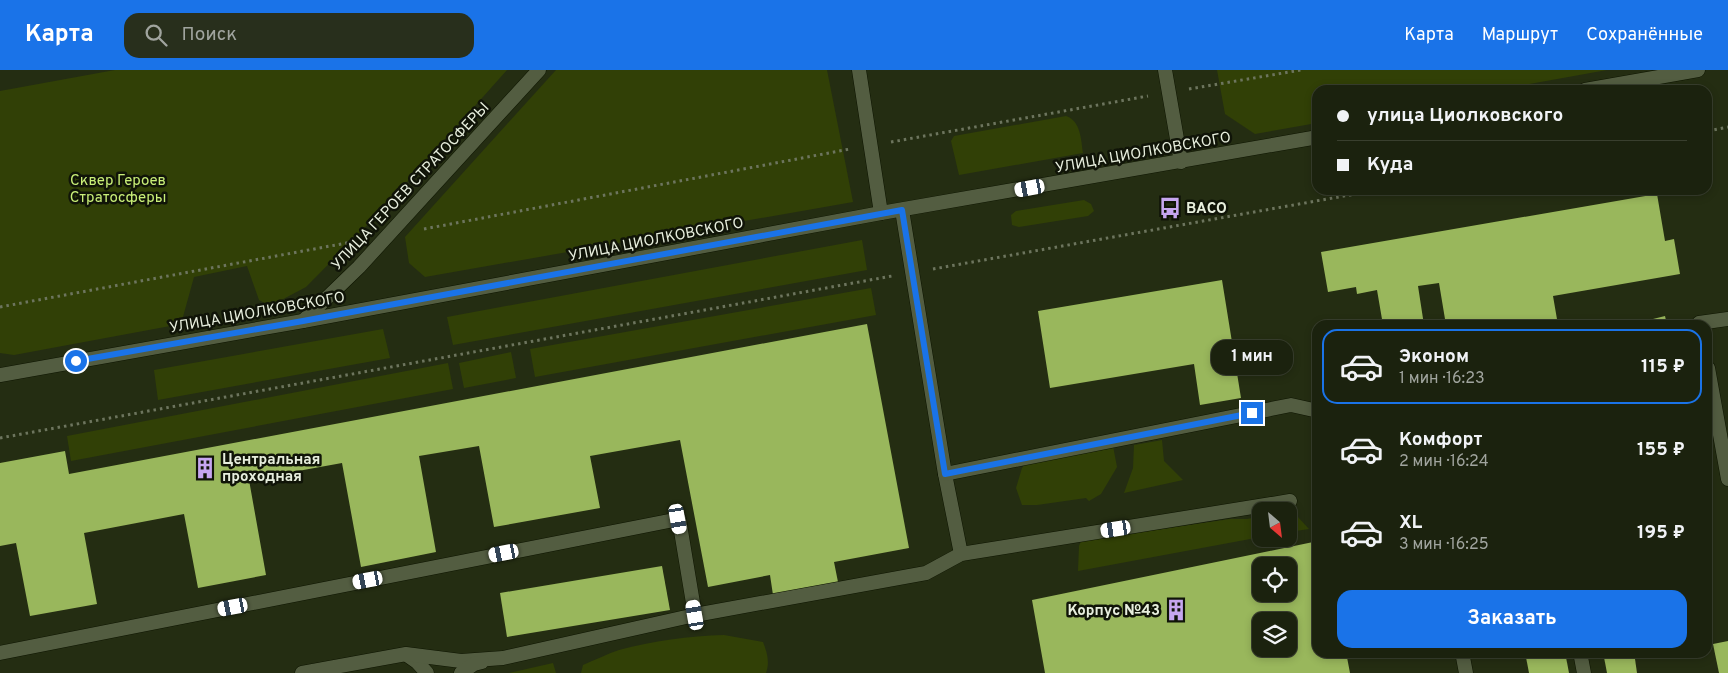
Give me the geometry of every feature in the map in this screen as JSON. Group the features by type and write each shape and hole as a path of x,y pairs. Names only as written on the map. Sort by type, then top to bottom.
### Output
{"street":[{"name":"УЛИЦА ГЕРОЕВ СТРАТОСФЕРЫ","path":"303,321 360,267 539,70"},
{"path":"859,70 881,213"},
{"path":"1165,70 1181,162"},
{"path":"1613,85 1698,70"},
{"name":"УЛИЦА ЦИОЛКОВСКОГО","path":"0,375 303,321 881,213 1312,139"},
{"path":"902,210 945,474 961,554"},
{"path":"1712,321 1728,319"},
{"path":"1712,390 1728,479"},
{"path":"945,474 1291,405 1312,410"},
{"path":"461,673 474,664 695,615 926,573 961,554 1252,508"},
{"path":"0,653 678,519 695,615"},
{"path":"302,673 406,654 461,661 502,658"},
{"path":"406,654 427,673"},
{"path":"1463,658 1466,673"},
{"path":"1581,658 1584,673"}],"path":[{"path":"419,230 769,163 1301,70"},
{"path":"1712,130 1728,127"},
{"path":"0,438 912,272 1350,195"},
{"path":"0,307 348,242 384,240"}],"green space":[{"name":"Сквер Героев Стратосферы","path":"115,70 507,70 382,210 306,287 270,306 259,300 247,266 194,277 181,324 14,355 0,353 0,91"},
{"path":"556,70 827,70 853,202 425,277 409,263 405,237"},
{"path":"1217,70 1607,70 1524,85 1312,85 1312,124 1255,134 1225,114"},
{"path":"1066,116 1071,118 1077,126 1081,137 1083,153 959,175 951,141 954,136"},
{"path":"1084,200 1091,204 1094,211 1088,216 1019,227 1012,225 1011,215 1016,211"},
{"path":"862,240 867,270 453,345 447,317"},
{"path":"871,288 876,315 535,377 530,349"},
{"path":"383,329 390,358 158,400 154,370"},
{"path":"511,352 516,378 464,388 459,363"},
{"path":"448,363 453,389 71,461 67,436"},
{"path":"1162,440 1164,461 1183,480 1124,493 1133,468 1134,445"},
{"path":"1113,446 1117,467 1101,494 1089,501 1086,498 1037,505 1022,505 1016,488 1022,468 1027,462"},
{"path":"1298,517 1309,529 1298,531"},
{"path":"1252,518 1252,539 1078,571 1081,541 1230,519"},
{"path":"724,635 763,642 768,657 766,673 581,673 583,665 619,650 698,636"},
{"path":"553,663 556,673 509,673"}],"building":[{"path":"1657,195 1665,241 1674,239 1680,274 1553,296 1557,320 1445,320 1439,283 1418,286 1423,320 1382,320 1377,290 1357,294 1356,287 1328,292 1321,252"},
{"path":"1222,280 1241,398 1200,405 1194,364 1050,388 1038,311"},
{"path":"1665,316 1666,320 1649,320"},
{"name":"Центральная проходная","path":"867,324 909,548 834,562 838,582 773,595 770,575 708,587 680,440 590,456 600,508 494,527 479,446 419,456 436,552 361,567 342,463 249,480 266,575 198,588 184,514 84,533 97,604 30,616 16,543 0,546 0,463 65,451 69,474"},
{"name":"Корпус №43","path":"1312,542 1312,658 1347,658 1350,673 1045,673 1032,600 1284,548 1298,548 1298,545"},
{"path":"662,566 670,610 507,637 500,593"},
{"path":"1728,641 1728,673 1719,673 1713,644"},
{"path":"1526,658 1566,658 1569,673 1529,673"},
{"path":"1604,658 1635,658 1637,673 1607,673"}],"place":[{"name":"ВАСО","path":"1170,208"},
{"name":"Центральная проходная","path":"205,468"},
{"name":"Корпус №43","path":"1176,610"}],"route":[{"path":"76,361 902,210 945,474 1252,413"}]}
